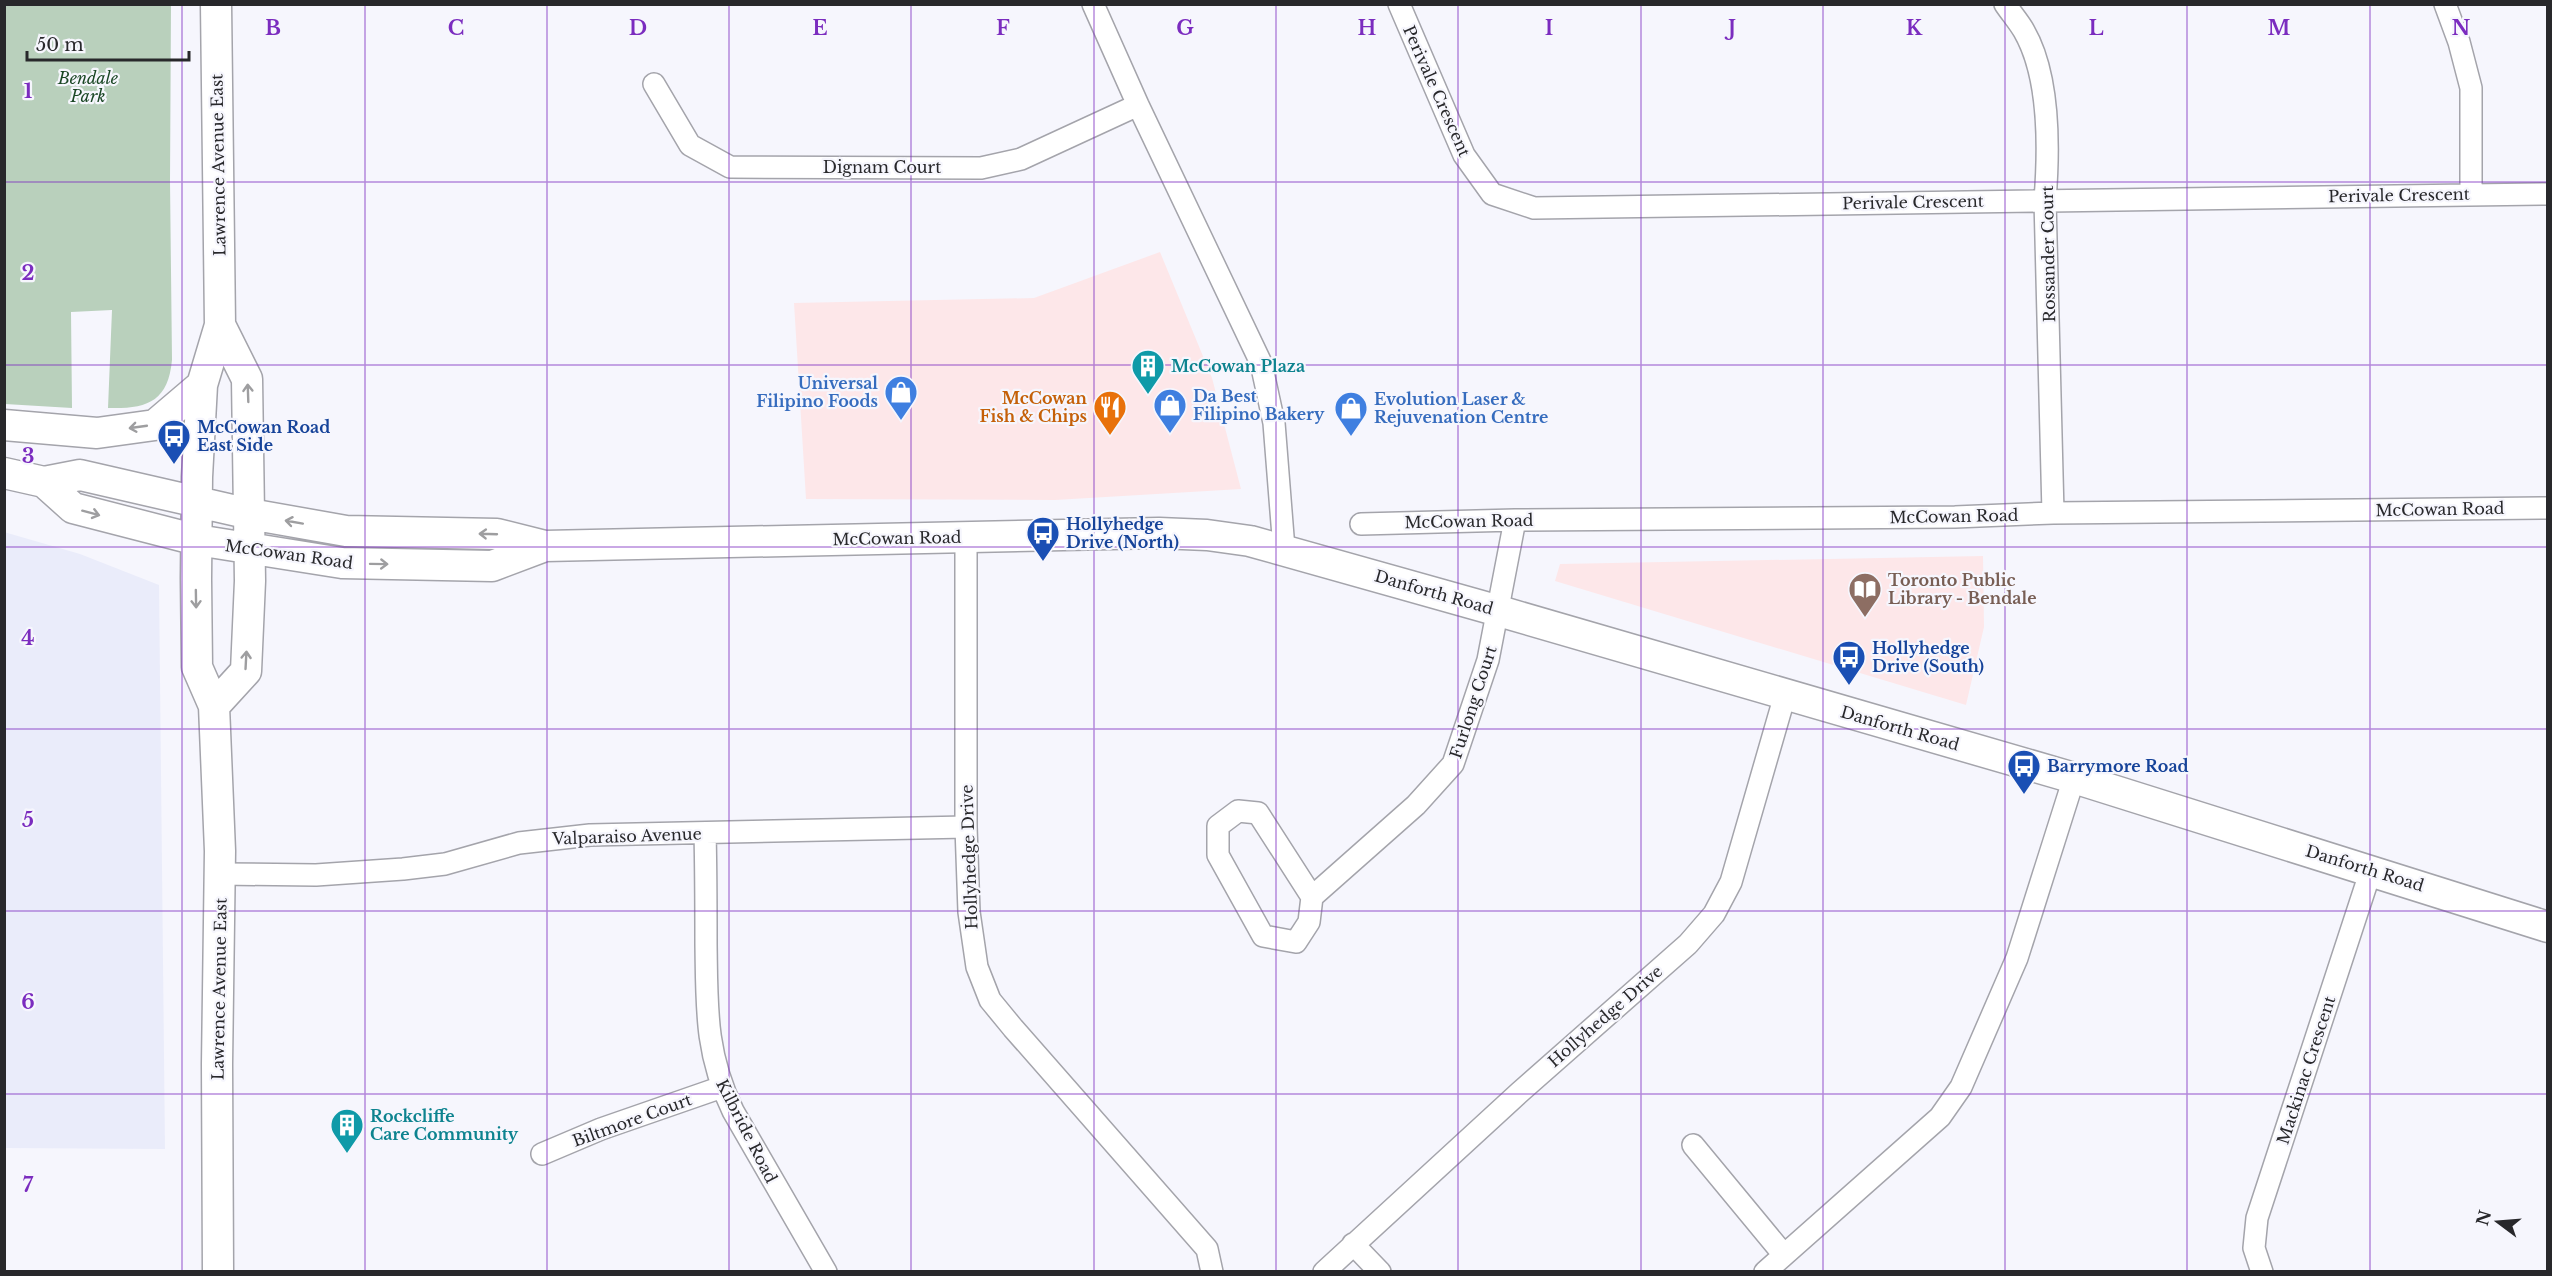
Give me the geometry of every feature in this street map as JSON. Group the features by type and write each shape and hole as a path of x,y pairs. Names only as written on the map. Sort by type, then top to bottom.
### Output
{"main road":[{"name":"Lawrence Avenue East","path":"216,5 220,325 202,385 197,502 197,667 214,706 220,874 217,1064 218,1272"},
{"name":"Lawrence Avenue East","path":"214,706 246,671 250,550 247,379 220,325"},
{"path":"4,425 97,433 155,425 202,385"},
{"name":"McCowan Road","path":"4,474 44,482 80,475 250,514 345,531 497,534 545,546 1181,533 1250,541"},
{"name":"McCowan Road","path":"44,482 73,508 197,540 342,563 492,566 545,546"},
{"name":"Danforth Road","path":"1250,541 1499,610 2074,778 2547,927"}],"street":[{"path":"1093,4 1138,105 1261,363 1274,423 1284,549"},
{"name":"Perivale Crescent","path":"1399,4 1464,155 1492,194 1534,208 2471,193 2547,194"},
{"name":"Rossander Court","path":"2005,4 2025,31 2043,90 2047,171 2045,200 2053,513"},
{"path":"2445,4 2459,42 2471,88 2471,193"},
{"name":"Dignam Court","path":"654,84 690,145 730,167 981,168 1021,159 1138,105"},
{"name":"McCowan Road","path":"1361,524 1515,520 1954,517 2053,513 2547,508"},
{"name":"Furlong Court","path":"1312,897 1416,804 1453,764 1488,660 1515,520"},
{"name":"Hollyhedge Drive","path":"966,537 966,827 971,923 977,967 990,1000 1100,1129 1207,1249 1212,1272"},
{"name":"Hollyhedge Drive","path":"1324,1272 1520,1092 1688,944 1714,914 1731,882 1785,695"},
{"path":"1766,1272 1940,1117 1961,1087 2017,958 2074,778"},
{"path":"1238,811 1258,813 1312,897 1310,922 1296,942 1263,936 1218,855 1218,826 1238,811"},
{"name":"Valparaiso Avenue","path":"220,874 316,875 403,869 445,864 519,843 560,837 966,827"},
{"name":"Kilbride Road","path":"705,833 707,1022 714,1061 722,1087 757,1155 826,1272"},
{"name":"Mackinac Crescent","path":"2262,1272 2254,1248 2257,1218 2371,870"},
{"name":"Biltmore Court","path":"542,1154 601,1129 722,1087"},
{"path":"1693,1145 1784,1255"},
{"path":"1353,1244 1380,1272"}],"shaded area":[{"path":"1160,252 1212,378 1241,489 1055,500 806,499 794,303 1034,298"},
{"path":"4,532 80,554 159,585 165,1149 5,1148"},
{"path":"1983,556 1984,627 1966,705 1555,581 1560,564"}],"green space":[{"name":"Bendale Park","path":"4,5 171,5 172,360 166,385 160,394 144,404 134,407 108,408 112,310 71,312 72,408 5,404"}],"place":[{"name":"McCowan Plaza","path":"1148,395"},
{"name":"Universal Filipino Foods","path":"901,421"},
{"name":"Da Best Filipino Bakery","path":"1170,434"},
{"name":"McCowan Fish & Chips","path":"1110,436"},
{"name":"Evolution Laser & Rejuvenation Centre","path":"1351,437"},
{"name":"McCowan Road East Side","path":"174,465"},
{"name":"Hollyhedge Drive (North)","path":"1043,562"},
{"name":"Toronto Public Library - Bendale","path":"1865,618"},
{"name":"Hollyhedge Drive (South)","path":"1849,686"},
{"name":"Barrymore Road","path":"2024,795"},
{"name":"Rockcliffe Care Community","path":"347,1154"}]}
